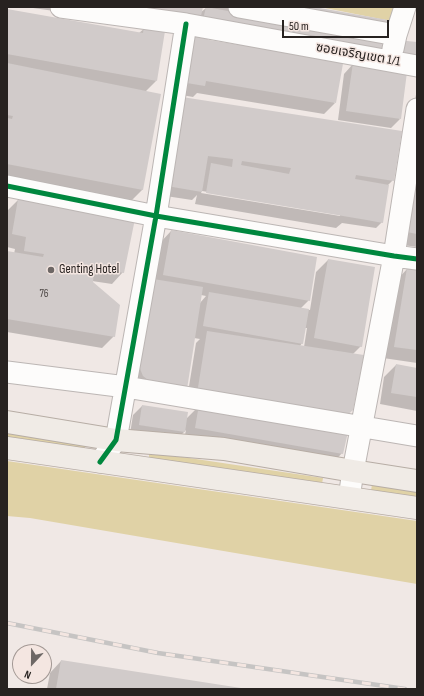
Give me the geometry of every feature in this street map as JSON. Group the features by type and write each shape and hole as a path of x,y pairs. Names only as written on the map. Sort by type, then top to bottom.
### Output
{"main road":[{"path":"7,422 116,440 224,449 353,472 417,481"},
{"path":"7,448 417,508"}],"street":[{"name":"ซอยเจริญเขต 1/1","path":"61,7 186,24 417,66"},
{"path":"239,7 396,35"},
{"path":"390,61 405,7"},
{"path":"100,462 116,440 156,216 186,24"},
{"path":"349,498 394,256 417,109"},
{"path":"7,186 156,216 417,259"},
{"path":"7,372 126,387 417,436"}],"shaded area":[{"path":"320,7 401,7 396,22"},
{"path":"7,432 86,444 84,451 7,440"},
{"path":"149,452 323,478 322,484 149,459"},
{"path":"7,461 417,521 417,584 30,518 7,516"},
{"path":"372,484 417,490 417,497 371,491"}],"building":[{"path":"123,7 203,7 200,20"},
{"path":"206,7 391,41 388,54 203,20"},
{"path":"263,7 314,7 388,20 386,30"},
{"path":"7,9 143,33 144,27 165,31 157,81 7,54"},
{"path":"188,32 207,36 208,40 240,45 241,40 344,58 336,103 206,81 205,86 187,83"},
{"path":"397,40 417,42 417,56 395,54"},
{"path":"7,63 161,94 143,190 7,164 7,118 12,119 13,116 7,115"},
{"path":"353,63 407,72 401,119 346,111"},
{"path":"182,97 402,131 394,181 356,175 355,179 389,185 383,223 206,193 211,163 232,167 233,159 208,156 202,192 167,186","holes":["242,161 291,168 289,174 241,165"]},
{"path":"417,171 417,234 407,232"},
{"name":"Genting Hotel","path":"18,199 136,214 124,273 94,268 93,282 120,305 115,337 7,319 7,251 43,257 44,254 24,251 26,237 12,234"},
{"path":"171,230 317,257 310,301 163,275"},
{"path":"328,259 375,267 362,347 314,338"},
{"path":"407,268 417,270 417,350 394,347"},
{"path":"153,279 203,287 187,389 152,383 143,376 139,366"},
{"path":"209,292 309,309 303,344 203,326"},
{"path":"207,331 364,355 353,410 344,418 197,394"},
{"path":"396,364 417,368 417,397 391,393"},
{"path":"142,405 188,412 185,432 139,425"},
{"path":"199,405 348,432 343,454 195,428"},
{"path":"61,660 241,688 241,689 56,689"}],"railway":[{"path":"7,623 158,653 405,689"}],"cycle path":[{"path":"100,462 116,440 156,216 186,24"},
{"path":"7,186 156,216 417,259"}],"place":[{"name":"Genting Hotel","path":"51,270"}]}
